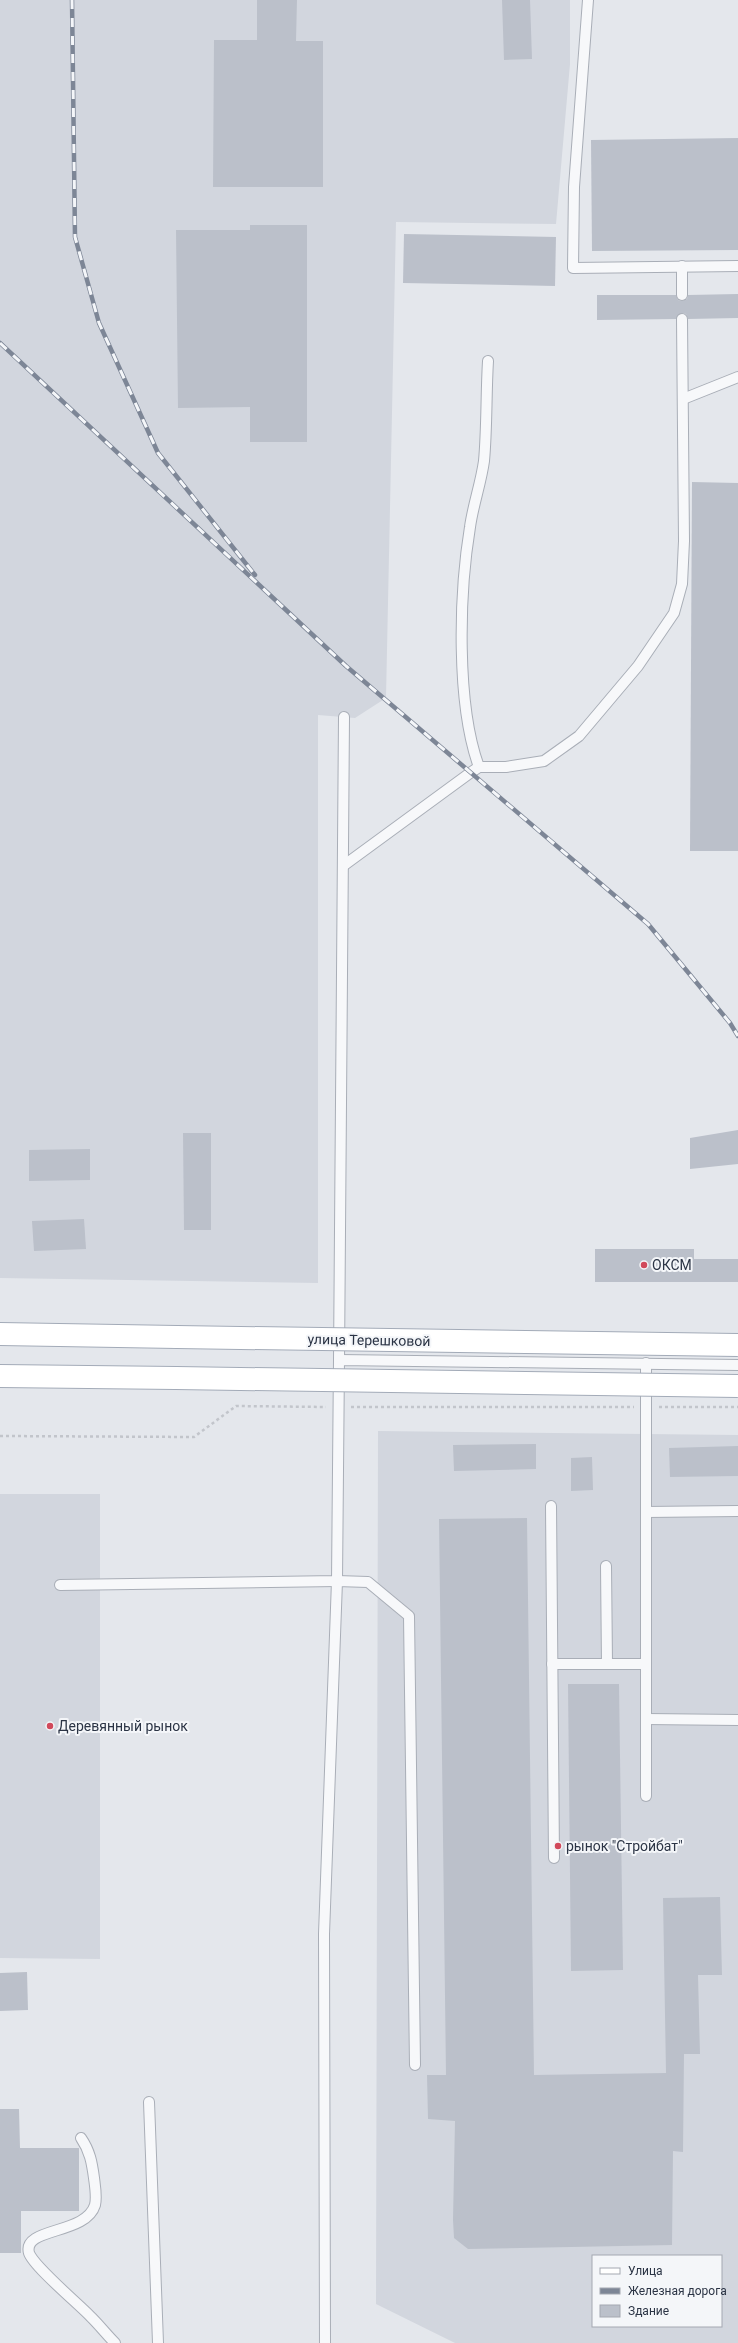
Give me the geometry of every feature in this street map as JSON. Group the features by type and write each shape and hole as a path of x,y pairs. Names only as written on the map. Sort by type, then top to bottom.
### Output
{"main road":[{"name":"улица Терешковой","path":"0,1334 738,1345"},
{"path":"0,1376 738,1386"}],"lane":[{"path":"588,0 574,187 573,268 738,266"},
{"path":"682,266 682,295"},
{"path":"343,866 479,767 506,767 544,761 579,736 638,666 674,613 682,584 682,319"},
{"path":"479,767 472,748 463,681 462,599 470,527 484,462 488,361"},
{"path":"683,399 738,377"},
{"path":"325,2343 324,1934 337,1581 344,717"},
{"path":"339,1360 738,1365"},
{"path":"646,1363 646,1796"},
{"path":"551,1506 554,1858"},
{"path":"646,1512 738,1510"},
{"path":"606,1566 607,1664"},
{"path":"60,1585 337,1581 368,1582 409,1616 415,2065"},
{"path":"552,1664 646,1664"},
{"path":"646,1719 738,1720"},
{"path":"149,2102 158,2343"},
{"path":"81,2138 86,2146 91,2160 95,2205 88,2218 71,2227 48,2232 36,2237 30,2245 29,2252 37,2264 94,2320 115,2343"}],"path":[{"path":"0,1436 194,1437 236,1406 738,1407"}],"shaded area":[{"path":"0,0 570,0 570,64 556,224 396,222 386,698 355,718 318,715 318,1283 0,1278"},
{"name":"рынок \"Стройбат\"","path":"378,1431 738,1435 738,2343 455,2343 376,2304"},
{"name":"Деревянный рынок","path":"0,1494 100,1494 100,1959 0,1958"}],"building":[{"path":"257,0 297,0 296,41 323,41 323,187 213,187 214,40 257,40"},
{"path":"502,0 530,0 532,59 504,60"},
{"path":"738,138 738,250 592,251 591,140"},
{"path":"250,225 307,225 307,442 250,442 250,407 178,408 176,230 250,230"},
{"path":"404,234 556,237 555,286 403,283"},
{"path":"738,294 738,318 688,319 686,314 682,313 676,319 597,320 597,295 676,295 678,300 682,301 687,299 688,295"},
{"path":"692,482 738,483 738,851 690,851"},
{"path":"738,1130 738,1164 690,1169 690,1138"},
{"path":"183,1133 211,1133 211,1230 184,1230"},
{"path":"90,1149 90,1180 29,1181 29,1150"},
{"path":"84,1219 86,1249 34,1251 32,1221"},
{"name":"ОКСМ","path":"595,1249 694,1249 694,1259 738,1259 738,1282 595,1282"},
{"path":"536,1444 536,1469 454,1471 453,1445"},
{"path":"738,1446 738,1476 670,1477 669,1448"},
{"path":"592,1457 593,1490 571,1491 571,1458"},
{"path":"527,1518 534,2075 666,2073 663,1898 720,1897 722,1975 698,1975 700,2054 684,2054 683,2152 673,2151 672,2245 468,2249 454,2238 455,2121 428,2119 427,2075 446,2075 439,1519"},
{"path":"568,1684 619,1684 623,1970 571,1971"},
{"path":"27,1972 28,2010 0,2011 0,1973"},
{"path":"0,2109 19,2109 20,2148 79,2148 79,2211 21,2211 21,2253 0,2253"}],"railway":[{"path":"72,0 75,237 99,323 158,453 255,575"},
{"path":"0,343 346,666 648,924 730,1023 738,1036"}],"place":[{"name":"ОКСМ","path":"644,1265"},
{"name":"Деревянный рынок","path":"50,1726"},
{"name":"рынок \"Стройбат\"","path":"558,1846"}]}
